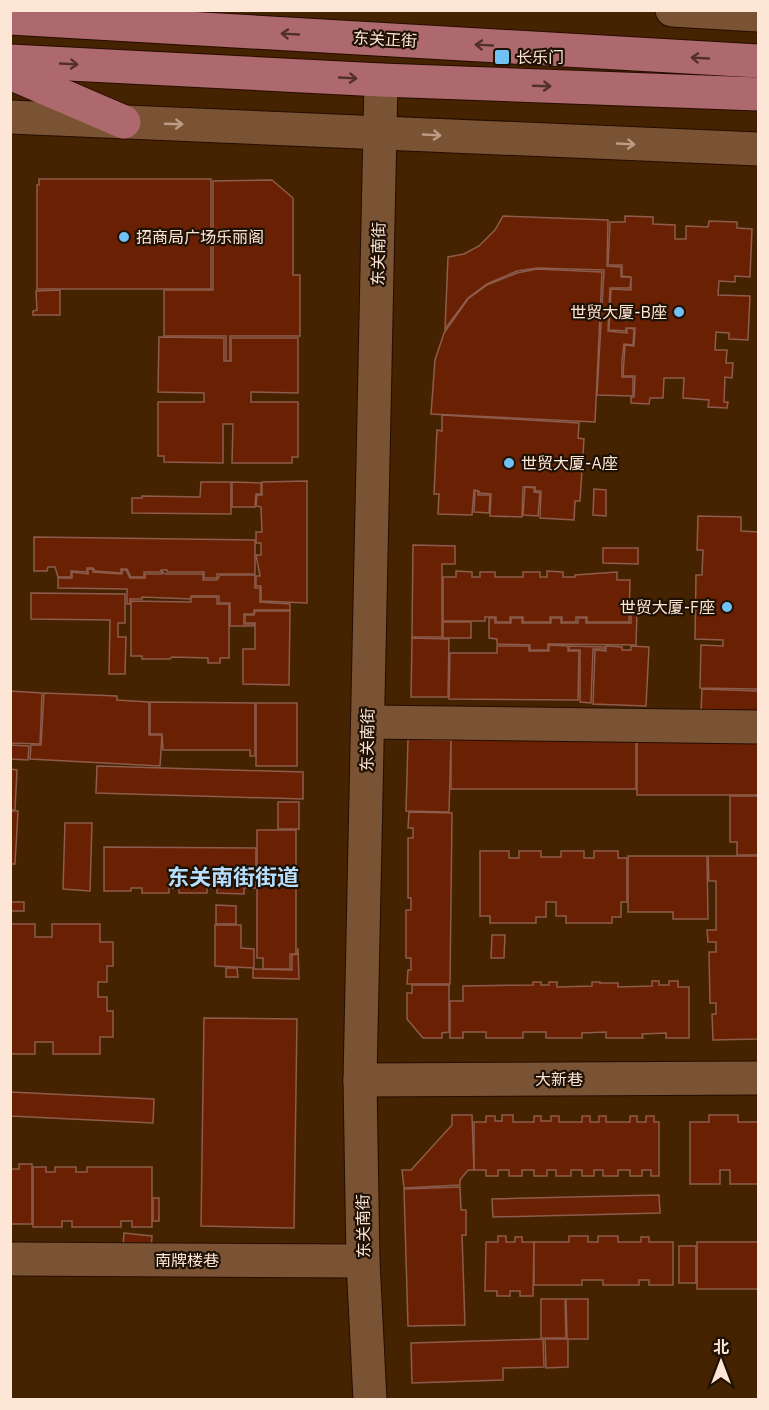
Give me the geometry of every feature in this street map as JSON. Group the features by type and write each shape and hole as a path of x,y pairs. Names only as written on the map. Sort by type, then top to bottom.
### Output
{"main road":[{"path":"71,10 118,24"},
{"name":"东关正街","path":"10,18 759,61"},
{"path":"10,61 381,80 759,94"},
{"path":"10,73 124,122"}],"street":[{"path":"672,10 759,15"},
{"name":"东关南街","path":"370,1400 363,1261 360,1080 381,80"},
{"path":"10,117 759,149"},
{"path":"368,722 759,727"},
{"name":"大新巷","path":"360,1080 759,1078"},
{"name":"南牌楼巷","path":"10,1259 363,1261"}],"building":[{"name":"招商局广场乐丽阁","path":"39,179 211,179 211,289 37,289 37,185 39,185"},
{"path":"272,180 293,198 293,275 300,275 300,336 230,336 230,361 226,361 226,336 164,336 164,290 213,290 213,181"},
{"path":"503,216 608,220 607,266 621,267 621,277 631,277 630,288 610,288 608,331 627,333 627,328 634,329 633,345 624,344 622,361 622,377 633,377 633,396 597,395 604,270 537,268 517,271 487,284 468,298 445,329 448,257 464,254 479,246 495,230"},
{"name":"世贸大厦-B座","path":"625,216 653,217 653,224 675,225 675,239 686,239 686,226 708,227 709,221 737,222 737,228 752,229 750,277 735,276 735,282 719,281 718,295 750,296 748,340 729,339 729,333 716,332 715,350 727,350 726,363 733,363 732,378 725,377 724,402 728,402 727,408 708,407 709,400 683,398 684,378 664,378 663,398 650,398 649,404 631,403 631,397 634,397 635,376 623,376 625,345 634,346 635,328 626,328 626,331 609,330 611,289 631,290 631,277 622,276 622,265 608,265 610,222 625,222"},
{"path":"537,269 602,272 595,422 431,414 435,360 444,333 468,299 487,285 517,273"},
{"path":"60,290 60,315 33,315 33,311 37,310 36,291"},
{"path":"159,337 224,338 224,361 231,361 231,338 298,338 298,393 251,392 251,402 298,402 298,457 292,457 292,463 232,463 233,424 223,424 223,463 164,462 164,456 158,456 158,402 204,402 204,393 158,392"},
{"name":"世贸大厦-A座","path":"442,415 579,423 578,438 584,439 580,501 575,501 574,520 540,518 541,491 535,491 535,487 523,487 522,517 490,516 491,494 474,490 472,515 438,514 439,494 434,494 437,430 442,431"},
{"path":"307,481 307,603 261,601 261,586 256,586 256,576 260,576 256,555 261,555 261,543 256,543 256,532 262,532 261,507 256,506 257,495 262,495 262,482"},
{"path":"201,482 231,482 231,514 132,513 132,498 142,498 142,496 200,497"},
{"path":"232,482 261,483 261,494 256,494 255,507 232,507"},
{"path":"525,487 535,488 534,492 540,493 538,516 523,515"},
{"path":"594,489 606,490 606,516 593,515"},
{"path":"475,491 478,491 478,495 490,495 489,513 474,512"},
{"name":"世贸大厦-F座","path":"698,516 741,517 741,531 758,532 758,689 700,688 701,645 723,646 723,640 695,639 696,575 702,575 703,550 697,550"},
{"path":"34,537 255,540 255,574 217,574 217,578 204,578 204,572 161,570 161,572 144,572 144,577 131,577 127,569 121,569 121,573 95,571 93,568 87,568 87,572 71,571 71,577 58,577 55,567 48,567 47,571 34,571"},
{"path":"413,545 455,546 455,564 442,564 442,637 412,637"},
{"path":"603,548 638,548 638,564 603,563"},
{"path":"88,569 93,569 93,572 122,574 122,570 126,570 130,578 145,578 145,574 162,574 162,571 165,574 203,574 203,580 217,580 220,575 255,575 255,588 260,588 260,602 290,604 290,610 254,610 254,614 244,614 244,624 254,624 254,626 230,626 230,603 219,603 219,596 191,596 191,599 142,597 142,599 130,599 130,604 127,604 127,589 58,588 58,578 72,578 72,572 88,574"},
{"path":"456,571 472,572 472,577 480,577 480,572 495,572 495,577 523,577 523,572 540,572 540,577 547,577 547,571 563,572 563,577 575,577 575,575 617,572 617,580 630,580 629,622 587,622 587,617 576,617 576,622 562,622 562,617 550,617 550,622 523,622 523,617 510,617 510,622 496,622 496,617 485,617 485,621 443,621 443,577 456,577"},
{"path":"31,593 125,594 125,623 118,623 118,637 126,637 125,674 109,674 110,620 31,619"},
{"path":"191,597 217,597 217,604 229,604 229,658 220,658 220,663 208,663 208,658 142,659 142,656 131,656 131,601 191,602"},
{"path":"255,611 290,611 289,685 243,684 243,649 255,649 255,623 245,623 245,615 254,615"},
{"path":"631,611 637,612 636,645 548,644 548,650 530,650 530,645 497,644 497,639 489,638 489,618 495,618 495,623 511,623 511,618 522,618 522,623 551,623 551,618 561,618 561,623 578,623 578,618 586,618 586,623 631,623"},
{"path":"443,622 471,622 471,638 443,638"},
{"path":"412,638 449,639 448,697 411,697"},
{"path":"549,645 568,646 568,651 579,651 578,700 449,699 450,653 497,653 497,646 529,646 529,651 549,651"},
{"path":"569,646 605,647 605,649 593,649 591,703 580,702 580,650 569,650"},
{"path":"606,646 622,647 622,650 631,650 631,646 649,647 646,706 593,704 595,650 606,651"},
{"path":"702,689 758,691 758,713 701,711"},
{"path":"10,691 42,693 40,744 10,743"},
{"path":"44,693 117,696 117,700 149,702 149,735 162,735 160,766 30,759 31,745 41,745"},
{"path":"150,702 255,703 255,756 250,756 250,750 163,750 162,734 150,734"},
{"path":"256,703 297,703 297,766 256,766"},
{"path":"408,739 451,740 449,812 406,811"},
{"path":"451,739 636,739 636,789 451,789"},
{"path":"637,741 758,741 758,795 637,795"},
{"path":"10,745 29,746 28,760 10,759"},
{"path":"97,766 303,772 303,799 96,793"},
{"path":"10,769 17,770 15,810 10,810"},
{"path":"730,796 758,796 758,855 737,855 737,842 730,842"},
{"path":"278,802 299,802 299,829 278,829"},
{"path":"10,811 18,811 15,864 10,864"},
{"path":"409,812 452,813 450,984 407,984 408,970 411,970 411,958 406,958 406,910 411,910 411,898 408,898 408,838 413,838 413,828 408,828"},
{"path":"65,823 92,823 90,891 63,889"},
{"path":"257,830 296,830 296,954 290,954 290,969 263,969 263,958 257,958"},
{"path":"104,847 256,848 256,888 244,888 244,894 217,893 217,888 207,888 207,893 179,893 179,888 169,888 169,893 142,893 142,888 131,888 131,891 104,891"},
{"path":"480,851 509,851 509,858 519,858 519,851 541,851 541,857 561,857 561,851 584,851 584,858 594,858 594,851 618,851 618,858 627,858 627,902 621,902 621,917 612,917 612,923 566,923 566,916 556,916 556,902 546,902 546,917 536,917 536,923 490,923 490,916 480,916"},
{"path":"628,856 707,856 708,919 673,919 673,912 628,912"},
{"path":"708,856 758,856 758,1039 713,1040 712,1014 716,1014 716,1003 710,1003 709,952 716,952 716,942 708,942 707,930 716,930 716,881 709,881"},
{"path":"10,902 24,902 24,911 10,911"},
{"path":"216,905 236,906 236,924 216,924"},
{"path":"10,924 35,924 35,937 52,937 52,924 100,924 100,942 113,942 113,966 107,966 107,982 98,982 98,997 107,997 107,1011 113,1011 113,1037 100,1037 100,1054 53,1054 53,1042 35,1042 35,1054 10,1054"},
{"path":"215,925 241,925 241,948 254,949 254,968 215,966"},
{"path":"492,935 505,935 504,958 491,958"},
{"path":"298,948 299,979 253,978 253,969 292,970 292,955 297,954"},
{"path":"226,968 237,968 238,977 226,977"},
{"path":"652,981 659,981 659,985 669,985 669,981 678,981 678,987 689,987 689,1038 666,1038 666,1033 642,1034 643,1038 606,1038 606,1032 582,1033 582,1038 546,1038 546,1032 523,1032 523,1038 486,1038 486,1032 463,1032 463,1038 450,1038 450,1001 463,1001 463,986 533,985 533,982 549,985 549,982 557,982 557,987 592,986 592,982 600,982 618,983 618,987 652,986"},
{"path":"412,985 449,985 449,1032 442,1033 442,1038 423,1038 407,1019 407,993 412,993"},
{"path":"204,1018 297,1019 294,1228 201,1226"},
{"path":"10,1092 154,1099 153,1123 10,1116"},
{"path":"452,1115 472,1115 474,1170 468,1170 460,1180 460,1185 404,1188 402,1170 411,1170 452,1125"},
{"path":"502,1115 513,1115 513,1122 534,1122 534,1116 541,1116 541,1121 551,1121 551,1116 559,1116 559,1122 582,1122 582,1116 590,1116 590,1122 599,1122 599,1116 606,1116 606,1122 630,1122 630,1116 637,1116 637,1122 646,1122 646,1116 654,1116 654,1122 659,1122 659,1176 651,1176 651,1170 642,1170 642,1176 630,1176 630,1170 618,1170 618,1176 603,1176 603,1170 594,1170 594,1176 582,1176 582,1170 571,1170 571,1176 556,1176 556,1170 547,1170 547,1176 534,1176 534,1170 522,1170 522,1176 509,1176 509,1170 498,1170 498,1176 486,1176 486,1170 474,1170 474,1122 486,1122 486,1116 495,1116 495,1121 502,1121"},
{"path":"709,1115 738,1115 738,1122 758,1122 758,1184 730,1184 730,1170 720,1170 720,1184 690,1184 690,1122 709,1122"},
{"path":"19,1164 32,1164 32,1224 10,1224 10,1169 19,1169"},
{"path":"33,1167 46,1167 46,1172 55,1172 55,1167 76,1167 76,1172 87,1172 87,1167 152,1167 152,1227 132,1227 132,1221 121,1221 121,1227 72,1227 72,1221 62,1221 62,1227 33,1227"},
{"path":"460,1187 461,1210 466,1210 466,1235 462,1235 465,1325 408,1326 404,1189"},
{"path":"659,1195 660,1213 493,1217 492,1199"},
{"path":"153,1198 159,1198 159,1221 153,1221"},
{"path":"124,1233 152,1236 151,1249 123,1246"},
{"path":"498,1236 506,1236 506,1242 515,1242 515,1237 522,1237 522,1242 534,1242 533,1296 520,1296 520,1291 510,1291 510,1296 497,1296 497,1291 485,1291 486,1242 498,1242"},
{"path":"569,1236 588,1236 588,1242 598,1242 598,1236 618,1236 618,1242 641,1242 641,1237 649,1237 649,1242 673,1242 673,1285 649,1285 649,1280 639,1280 639,1285 603,1285 603,1280 582,1280 582,1285 534,1285 534,1242 569,1242"},
{"path":"697,1242 758,1242 758,1289 697,1289"},
{"path":"679,1246 696,1246 696,1283 679,1283"},
{"path":"541,1299 565,1299 566,1338 541,1338"},
{"path":"566,1299 588,1299 588,1339 567,1339"},
{"path":"543,1339 544,1367 503,1368 503,1380 412,1383 411,1343"},
{"path":"545,1339 568,1339 568,1367 546,1368"}],"place":[{"name":"长乐门","path":"502,57"},
{"name":"招商局广场乐丽阁","path":"124,237"},
{"name":"世贸大厦-B座","path":"679,312"},
{"name":"世贸大厦-A座","path":"509,463"},
{"name":"世贸大厦-F座","path":"727,607"}],"district":[{"name":"东关南街街道","path":"233,877"}]}
